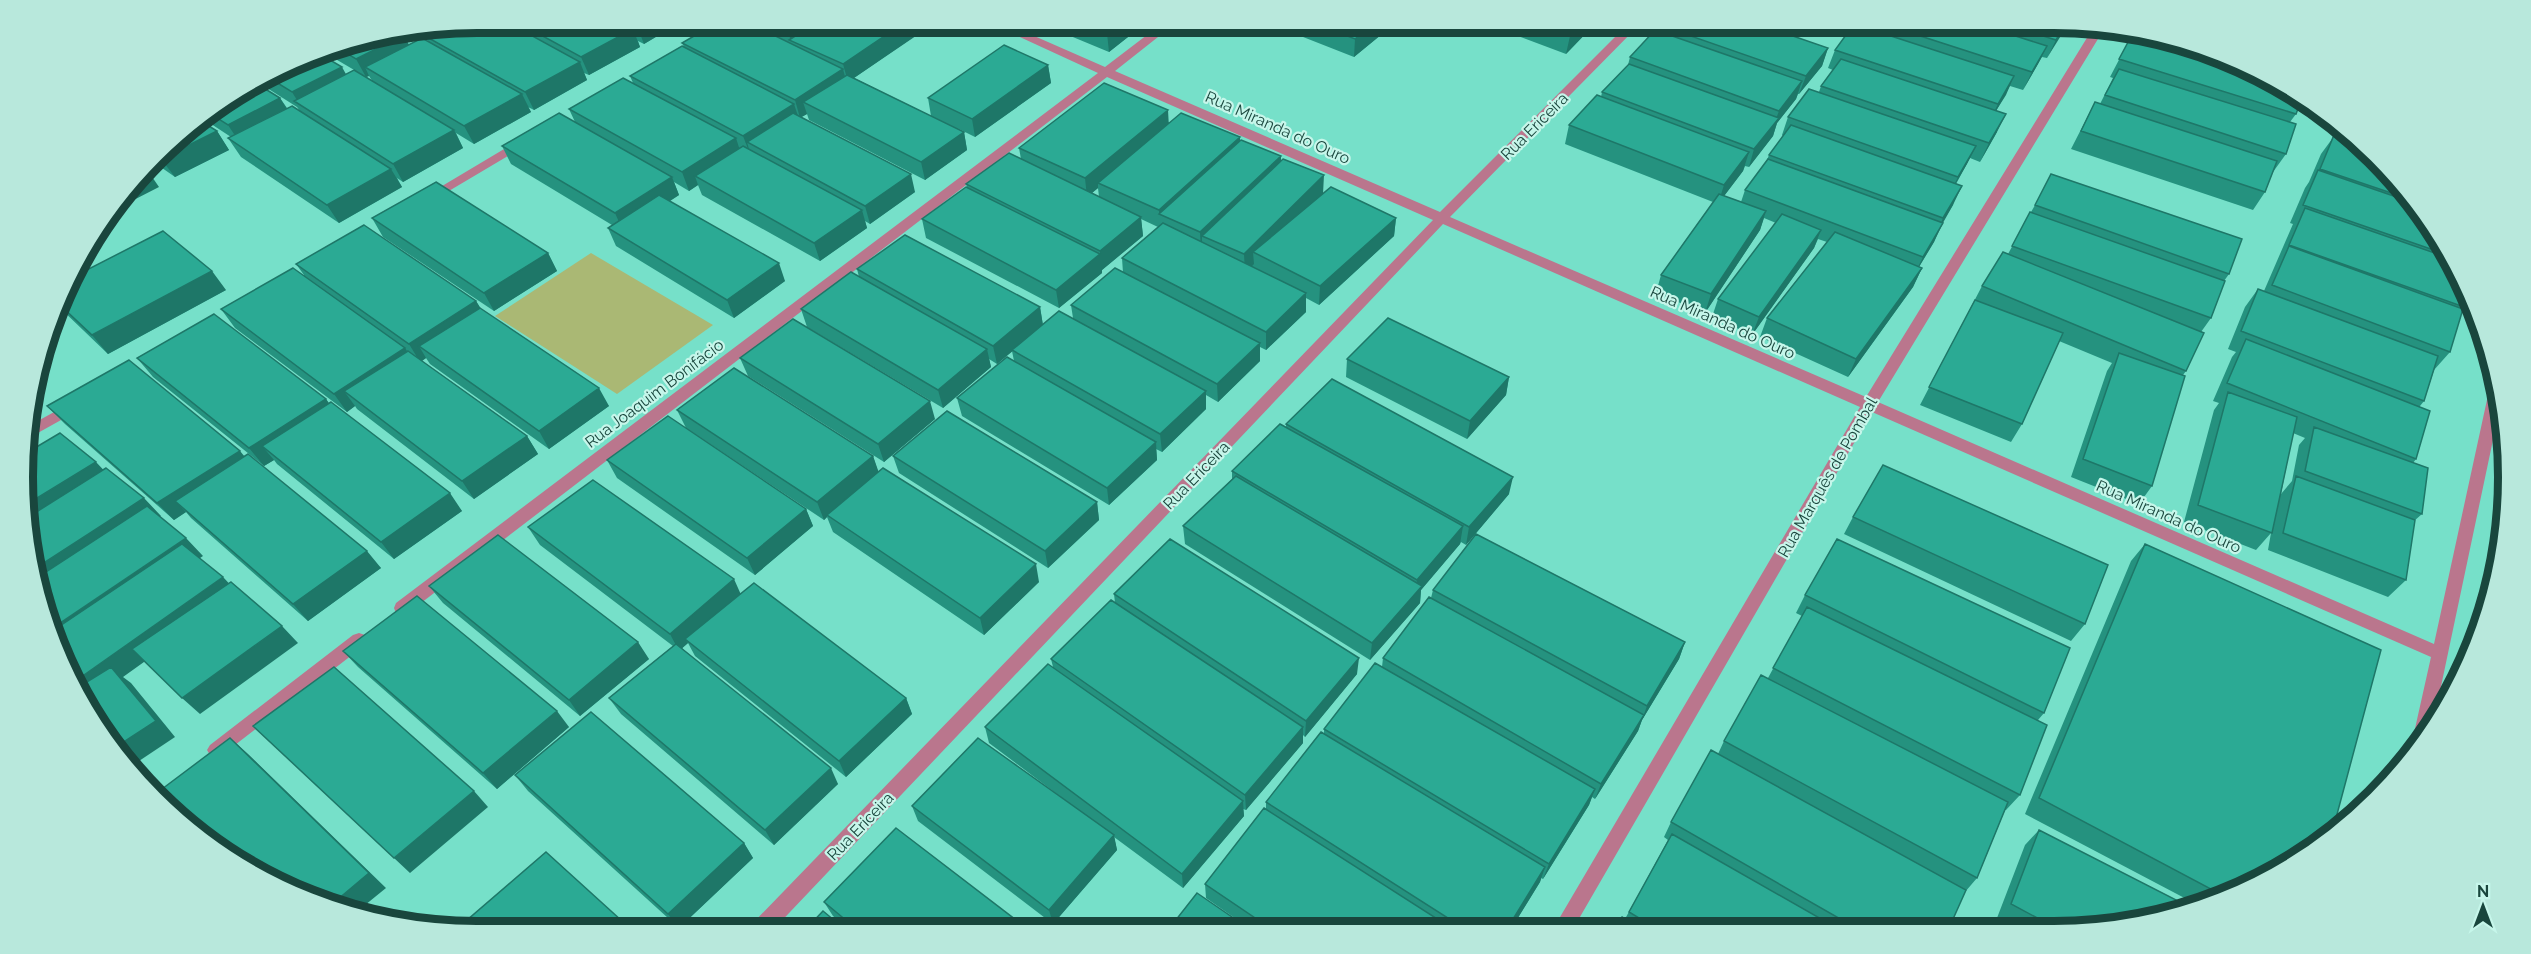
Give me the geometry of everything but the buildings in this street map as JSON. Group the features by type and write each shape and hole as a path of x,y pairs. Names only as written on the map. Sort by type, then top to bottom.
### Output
{"street":[{"name":"Rua Miranda do Ouro","path":"1018,33 2440,654"},
{"name":"Rua Joaquim Bonifácio","path":"386,620 1157,33"},
{"name":"Rua Ericeira","path":"769,921 1442,218 1626,33"},
{"name":"Rua Marquês de Pombal","path":"1567,921 1869,405 2095,35"},
{"path":"417,204 530,138"},
{"path":"36,429 89,398"},
{"path":"2426,720 2492,409"},
{"path":"206,757 367,634"}],"green space":[{"path":"591,253 713,325 617,394 495,316"}]}
